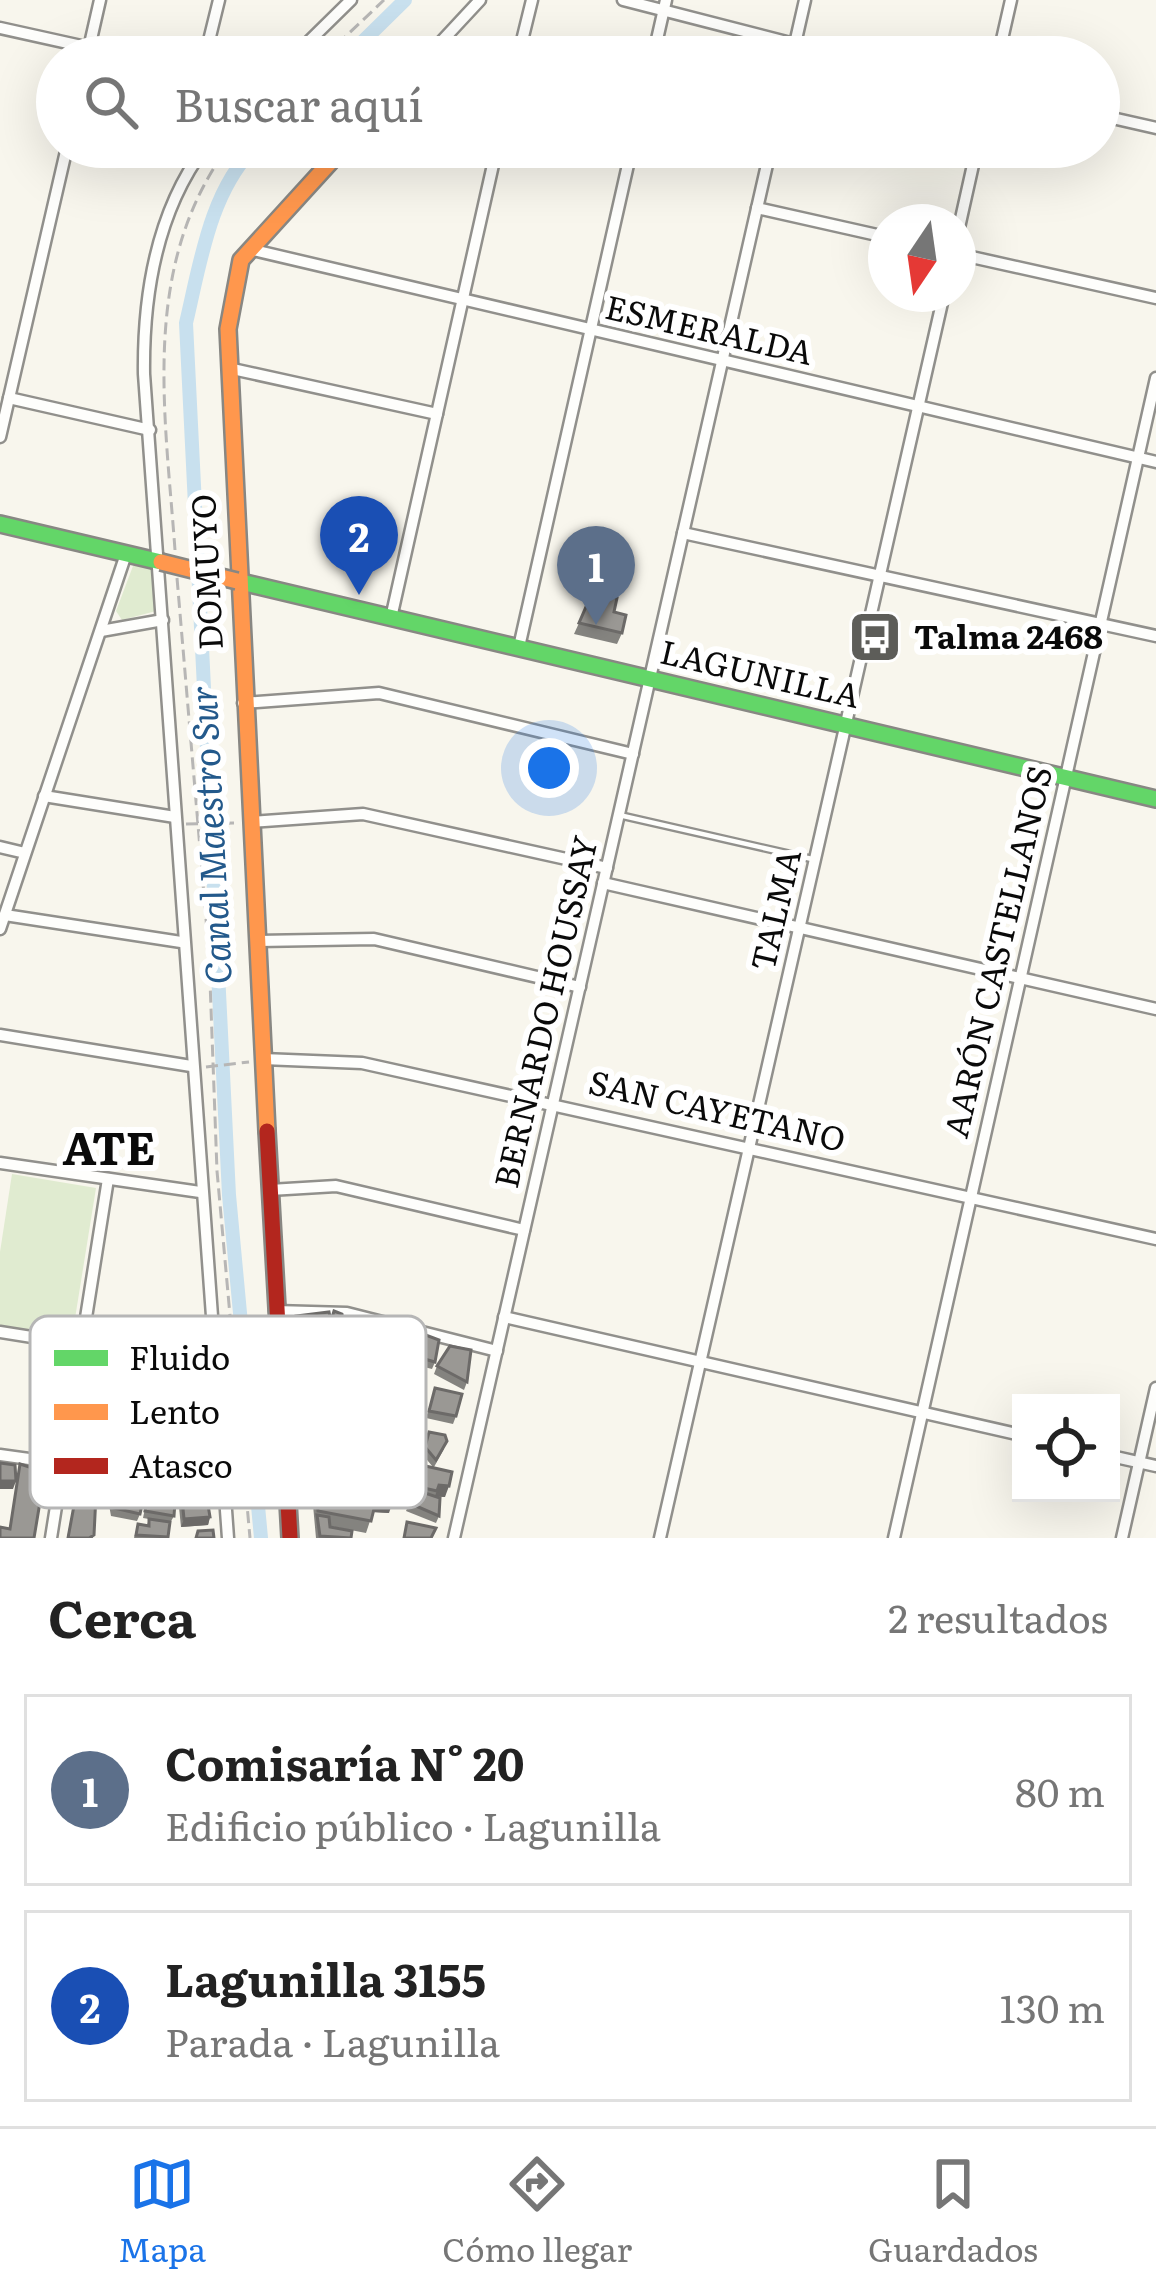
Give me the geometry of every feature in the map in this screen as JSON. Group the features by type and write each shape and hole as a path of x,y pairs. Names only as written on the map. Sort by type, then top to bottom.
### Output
{"street":[{"path":"92,36 100,0"},
{"path":"210,36 219,0"},
{"path":"314,36 351,0"},
{"path":"447,36 480,0"},
{"path":"523,36 532,0"},
{"path":"623,0 665,4 772,36"},
{"path":"797,36 805,0"},
{"path":"1003,36 1011,0"},
{"path":"658,36 665,4"},
{"path":"0,28 36,38"},
{"path":"1120,120 1156,128"},
{"path":"0,437 62,168"},
{"name":"DOMUYO","path":"192,168 173,197 152,285 144,349 168,559 164,620 181,942 210,1316"},
{"name":"DOMUYO","path":"275,1316 228,368 232,287 249,249 324,168"},
{"path":"391,618 492,168"},
{"path":"519,646 627,168"},
{"name":"BERNARDO HOUSSAY","path":"454,1536 766,168"},
{"path":"964,204 972,168"},
{"path":"757,208 868,233"},
{"name":"ESMERALDA","path":"249,249 1156,462"},
{"path":"976,258 1156,298"},
{"name":"TALMA","path":"660,1538 940,312"},
{"path":"228,368 437,414"},
{"name":"AARÓN CASTELLANOS","path":"893,1538 1156,378"},
{"path":"9,398 150,430"},
{"name":"LAGUNILLA","path":"0,524 126,554 168,559 237,581 1156,799"},
{"path":"683,533 1156,636"},
{"path":"0,929 126,554"},
{"path":"101,631 164,620"},
{"path":"243,703 379,693 633,754"},
{"path":"44,796 175,817"},
{"path":"250,822 363,814 607,868"},
{"path":"0,847 26,853"},
{"path":"603,883 1156,1009"},
{"path":"5,915 181,942"},
{"path":"258,941 374,939 580,987"},
{"path":"0,1035 191,1066"},
{"name":"SAN CAYETANO","path":"263,1059 362,1063 1156,1239"},
{"path":"0,1182 1,1163 200,1192"},
{"path":"84,1316 108,1179"},
{"path":"269,1190 299,1184 336,1186 524,1230"},
{"path":"275,1311 359,1316"},
{"path":"505,1317 1012,1433"},
{"path":"0,1332 30,1337"},
{"path":"426,1333 497,1351"},
{"path":"1122,1538 1156,1388"},
{"path":"0,1455 30,1459"},
{"path":"1120,1458 1156,1466"},
{"path":"51,1538 55,1508"},
{"name":"DOMUYO","path":"226,1508 228,1538"},
{"name":"DOMUYO","path":"288,1508 290,1538"},
{"path":"454,1536 471,1538"}],"lane":[{"path":"619,815 815,860"}],"path":[{"path":"346,36 384,0"},
{"path":"168,559 165,296 193,205 215,168"},
{"path":"176,578 230,1316"},
{"path":"196,824 224,823"},
{"path":"191,1066 214,1068 263,1059"},
{"path":"247,1508 250,1538"}],"green space":[{"path":"133,566 155,571 156,611 122,620 116,611"},
{"path":"12,1174 96,1188 75,1316 30,1316 30,1330 0,1325 0,1252"}],"building":[{"path":"592,593 617,598 614,612 626,615 622,633 579,623"},
{"path":"426,1335 439,1340 435,1362 426,1359"},
{"path":"450,1346 471,1350 467,1382 437,1366"},
{"path":"435,1388 462,1394 456,1416 429,1411"},
{"path":"429,1432 445,1435 447,1441 436,1460 426,1443"},
{"path":"0,1463 15,1465 16,1481 0,1481"},
{"path":"20,1464 30,1467 30,1508 39,1508 34,1538 0,1538 0,1527 10,1529"},
{"path":"426,1466 452,1472 449,1486 439,1485 437,1491 426,1489"},
{"path":"426,1493 440,1498 439,1516 421,1508 426,1508"},
{"path":"74,1508 95,1508 94,1535 68,1538"},
{"path":"146,1508 175,1508 174,1516"},
{"path":"183,1508 208,1508 210,1517 184,1519"},
{"path":"318,1508 374,1508 371,1521"},
{"path":"317,1515 329,1517 330,1527 352,1531 351,1538 320,1536"},
{"path":"149,1519 170,1522 168,1537 136,1535 138,1524 149,1526"},
{"path":"407,1522 436,1528 431,1538 404,1538"},
{"path":"213,1530 214,1538 196,1538 198,1531"}],"waterway":[{"name":"Canal Maestro Sur","path":"368,36 405,0"},
{"name":"Canal Maestro Sur","path":"238,168 217,206 186,323 229,1195 240,1316"},
{"name":"Canal Maestro Sur","path":"258,1508 261,1538"}],"traffic: fast":[{"path":"0,524 161,562"},
{"path":"237,581 1156,799"}],"traffic: slow":[{"path":"267,1131 228,329 241,260 325,168"},
{"path":"161,562 237,581"}],"traffic: jam":[{"path":"267,1131 277,1316"},
{"path":"288,1508 290,1538"}],"place":[{"name":"Lagunilla 3155","path":"359,595"},
{"name":"Comisaría N° 20","path":"596,625"},
{"name":"Talma 2468","path":"875,637"}],"district":[{"name":"ATE","path":"109,1149"}]}
